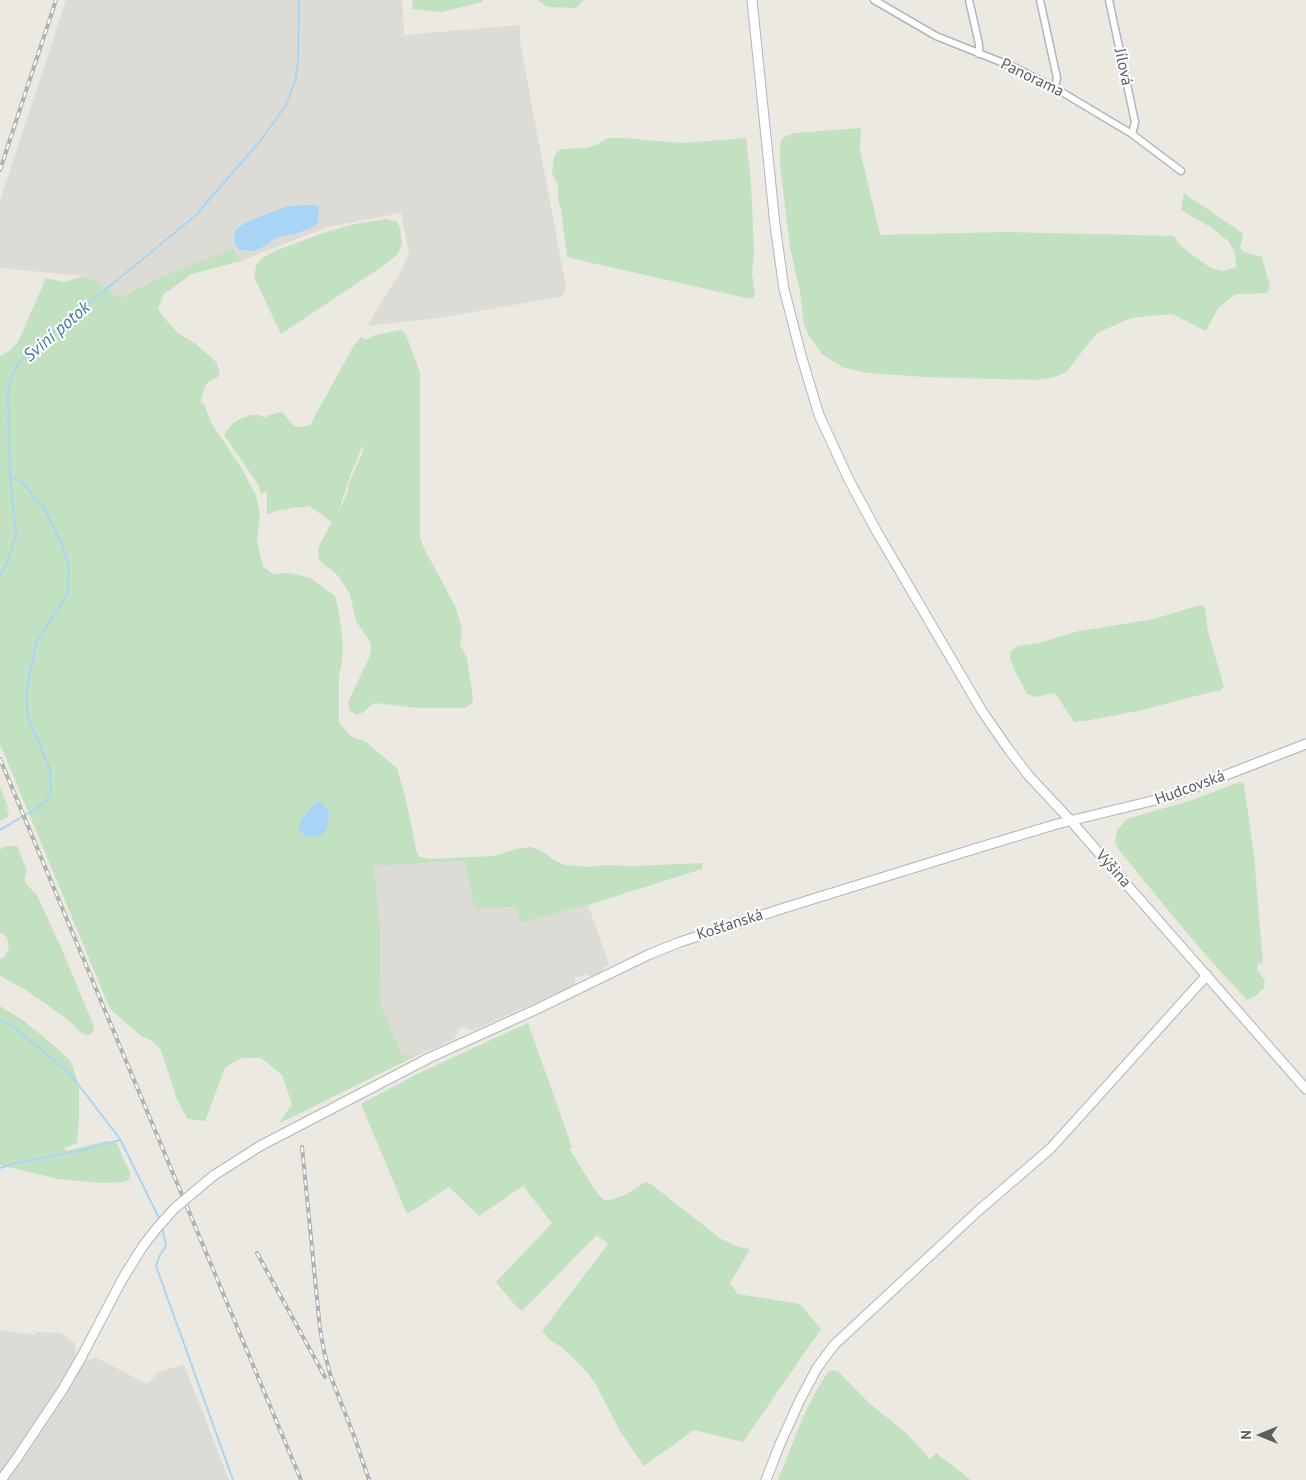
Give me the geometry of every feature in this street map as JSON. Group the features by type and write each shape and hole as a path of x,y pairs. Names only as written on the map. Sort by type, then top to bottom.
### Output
{"street":[{"name":"Panorama","path":"874,0 936,36 1016,68 1055,88 1132,134 1181,171"},
{"path":"969,0 979,44 979,54"},
{"path":"1040,0 1057,78 1055,88"},
{"name":"Jílová","path":"1109,0 1135,122 1132,134"},
{"name":"Výšina","path":"752,5 782,278 794,330 819,415 836,455 877,532 985,716 1020,764 1306,1088"},
{"name":"Hudcovská","path":"1071,821 1157,801 1306,744"},
{"name":"Košťanská","path":"1,1480 18,1458 63,1388 123,1278 143,1246 175,1208 212,1176 260,1146 405,1071 650,954 692,937 958,854 1071,821"},
{"path":"766,1480 800,1400 817,1368 834,1345 978,1211 1051,1148 1207,975"}],"shaded area":[{"path":"66,0 402,0 404,35 520,25 520,42 566,287 564,293 560,297 438,318 367,326 401,271 409,252 401,213 328,227 241,261 233,249 156,279 120,298 94,280 82,276 0,268 0,201"},
{"path":"465,861 474,908 517,907 521,923 588,905 609,964 603,968 604,972 593,977 586,974 575,978 575,985 472,1031 464,1027 458,1029 455,1039 414,1057 401,1052 381,1005 380,927 373,866"},
{"path":"0,1330 35,1335 35,1332 61,1333 75,1343 75,1355 89,1361 95,1357 147,1384 160,1371 184,1365 229,1480 0,1480"}],"green space":[{"path":"413,0 483,0 482,2 442,12 412,9"},
{"path":"537,0 584,0 576,8 547,7"},
{"path":"861,128 860,150 880,235 1005,232 1174,236 1179,244 1211,268 1223,271 1236,267 1235,253 1228,241 1212,228 1181,210 1184,193 1242,233 1243,237 1240,248 1244,252 1262,257 1270,286 1267,293 1236,294 1218,308 1206,331 1172,314 1131,318 1097,333 1066,372 1055,377 1034,380 925,377 868,373 844,368 822,354 809,336 804,324 800,292 790,247 780,165 780,144 782,138 794,133"},
{"path":"608,138 682,143 746,138 751,182 754,253 752,273 755,294 753,298 746,298 567,256 558,199 558,185 552,173 554,157 562,149 587,148"},
{"path":"385,219 397,221 400,229 402,244 398,254 281,334 254,277 256,266 261,259 275,251 323,233 354,224"},
{"path":"233,248 241,261 192,274 164,294 158,309 178,333 196,344 216,362 220,372 218,377 207,383 200,405 203,402 212,424 240,466 255,493 260,513 257,541 263,567 273,574 290,573 311,578 335,596 343,644 339,676 339,722 350,736 366,742 397,768 417,853 420,857 430,859 495,856 515,849 531,847 565,865 588,867 702,863 702,869 588,905 520,923 517,907 474,908 465,861 373,866 380,927 381,1005 401,1052 414,1057 278,1124 292,1104 282,1075 261,1058 241,1058 225,1068 205,1121 187,1119 176,1097 161,1050 152,1041 141,1036 110,1009 0,744 0,356 8,352 18,342 46,278 64,282 82,276 94,280 120,298 156,279","holes":["316,802 327,809 301,820"]},
{"path":"401,330 404,332 420,373 420,537 455,606 460,621 462,633 460,644 467,658 473,698 472,703 466,708 418,708 375,703 364,712 356,715 349,710 348,702 369,658 371,643 356,621 350,595 345,586 339,577 319,559 318,550 320,544 332,522 309,506 267,514 267,491 261,494 258,484 224,435 231,425 251,415 267,418 268,415 282,412 294,426 310,425 353,347 361,337 365,340 375,335","holes":["364,443 362,454 349,483 348,492 338,513 351,473"]},
{"path":"1200,605 1205,607 1208,632 1224,687 1220,691 1138,711 1074,722 1055,693 1035,697 1027,694 1010,658 1011,651 1017,646 1039,643 1079,631 1154,619"},
{"path":"1240,782 1244,784 1254,855 1263,964 1259,963 1257,970 1265,980 1264,988 1254,997 1247,1000 1177,921 1119,850 1115,841 1117,830 1127,819 1192,800"},
{"path":"0,787 10,812 5,806 9,816 0,821"},
{"path":"8,846 17,846 27,871 25,883 37,895 93,1024 94,1030 90,1034 86,1035 80,1032 74,1025 49,1006 0,976 0,959 4,957 9,948 7,938 0,933 0,850"},
{"path":"0,1006 24,1021 52,1044 69,1059 73,1067 79,1087 79,1121 77,1143 64,1148 66,1151 107,1141 116,1143 130,1172 128,1180 125,1182 101,1183 58,1179 0,1165"},
{"path":"528,1023 572,1147 569,1149 598,1194 604,1200 610,1200 625,1195 645,1182 651,1184 721,1239 738,1247 750,1249 730,1283 738,1294 800,1304 821,1329 743,1442 694,1430 644,1466 620,1431 596,1385 587,1372 564,1349 550,1340 542,1331 608,1244 597,1235 522,1311 496,1282 552,1223 523,1186 479,1216 449,1187 407,1214 361,1104 417,1074"},
{"path":"832,1370 838,1371 867,1401 903,1430 930,1459 936,1453 971,1480 778,1480 803,1417 817,1389 828,1372"}],"water":[{"path":"313,205 319,207 318,222 315,226 270,241 255,251 239,250 234,242 235,231 246,222 288,206"},
{"path":"319,801 327,808 329,813 328,826 326,831 320,835 308,838 300,831 301,820"}],"waterway":[{"name":"Sviní potok","path":"0,576 7,563 16,534 10,477 8,390 14,371 22,359 32,350 195,216 261,140 286,105 295,81 298,64 299,0"},
{"name":"Sviní potok","path":"0,830 39,807 51,793 50,770 28,717 26,694 36,643 67,595 69,568 63,547 45,510 22,482 10,477"},
{"path":"0,1020 10,1024 71,1075 120,1139 160,1220"},
{"path":"0,1168 120,1140"},
{"path":"162,1227 166,1246 156,1266 233,1480"}],"railway":[{"path":"0,170 56,0"},
{"path":"0,759 301,1480"},
{"path":"302,1147 320,1329 324,1351 331,1377 369,1480"},
{"path":"257,1253 325,1377"}]}
